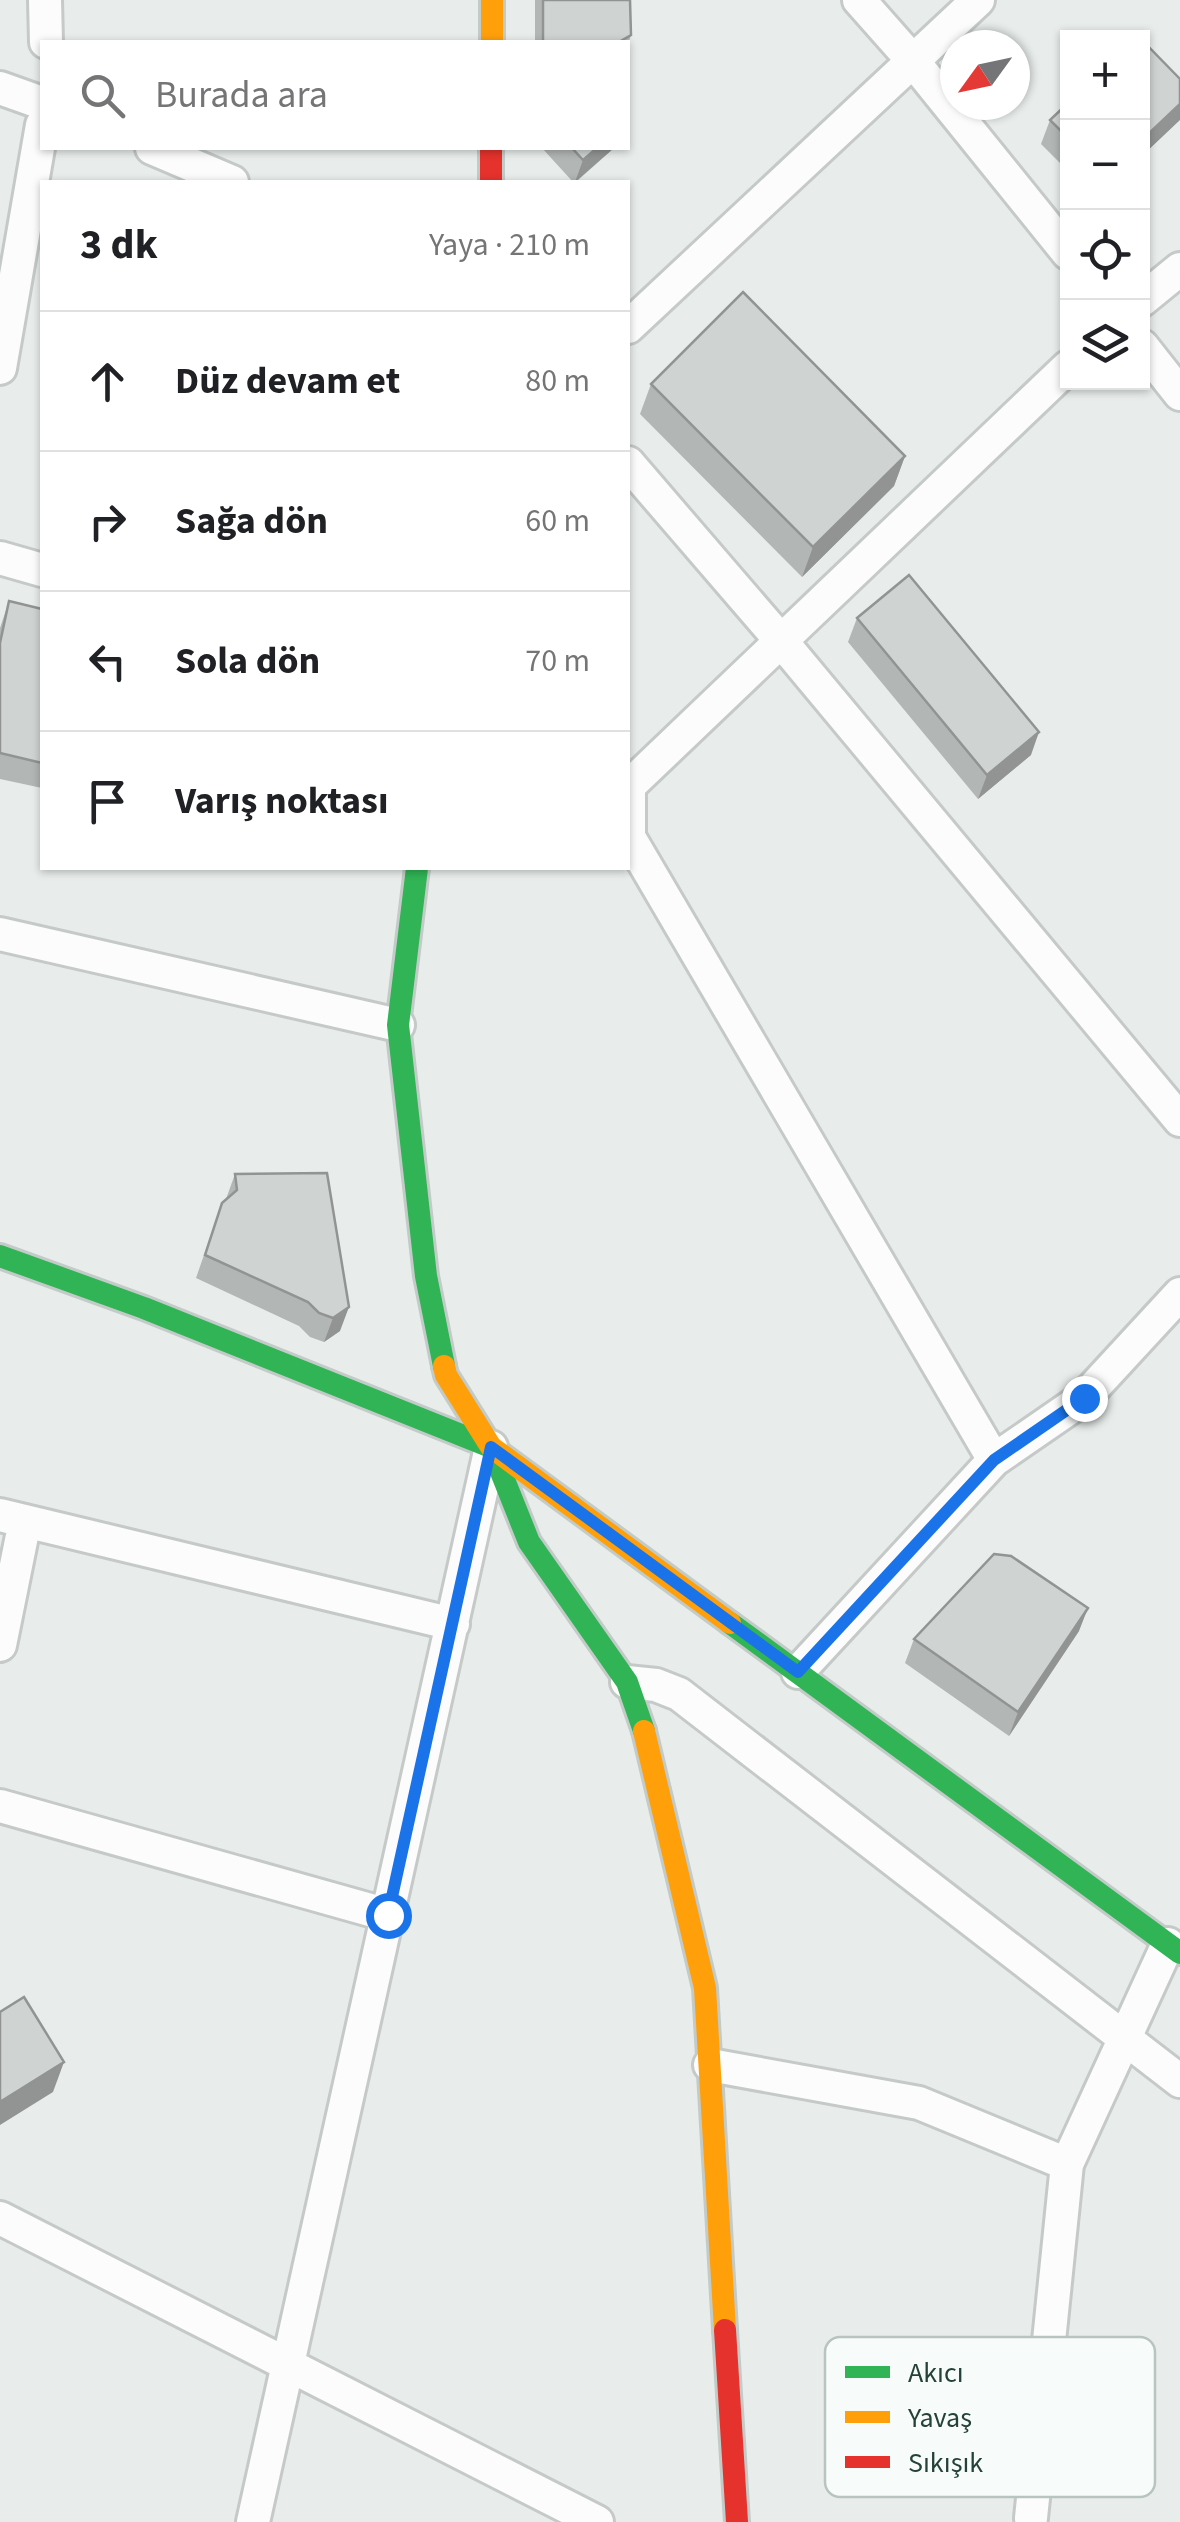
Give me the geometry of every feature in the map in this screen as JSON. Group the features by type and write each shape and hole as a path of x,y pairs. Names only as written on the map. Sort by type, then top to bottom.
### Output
{"street":[{"path":"45,0 46,40"},
{"path":"492,0 492,40"},
{"path":"859,0 1060,243"},
{"path":"630,325 978,0"},
{"path":"0,88 40,102"},
{"path":"0,368 40,138"},
{"path":"157,150 227,180"},
{"path":"491,150 491,180"},
{"path":"1150,294 1180,270"},
{"path":"1150,356 1180,394"},
{"path":"630,785 1060,375"},
{"path":"630,466 782,642 1180,1120"},
{"path":"0,558 40,569"},
{"path":"630,839 994,1460"},
{"path":"417,870 398,1026 426,1276 446,1376 491,1447 530,1542 627,1682 644,1733 706,1988 738,2522"},
{"path":"0,934 398,1026"},
{"path":"0,1256 144,1308 491,1447 1174,1949 1067,2164 1049,2337"},
{"path":"798,1672 994,1460 1084,1398 1180,1294"},
{"path":"254,2522 491,1447"},
{"path":"0,1646 13,1518 453,1624"},
{"path":"627,1682 656,1685 679,1694 1180,2081"},
{"path":"0,1806 388,1915"},
{"path":"710,2065 920,2104 1067,2164"},
{"path":"0,2218 598,2522"},
{"path":"1031,2518 1033,2497"}],"building":[{"path":"543,0 630,0 631,35 622,40 543,40"},
{"path":"1150,48 1180,79 1180,104 1150,132"},
{"path":"1060,111 1060,130 1050,120"},
{"path":"574,150 595,150 583,160"},
{"path":"743,292 905,456 813,547 651,384"},
{"path":"909,575 1039,732 987,775 857,618"},
{"path":"9,601 40,609 40,763 0,753 0,643"},
{"path":"327,1173 349,1307 333,1318 319,1313 308,1302 205,1255 222,1203 237,1190 235,1174"},
{"path":"994,1554 1011,1556 1088,1608 1018,1712 914,1639"},
{"path":"24,1997 64,2062 0,2102 0,2012"}],"traffic: fast":[{"path":"417,870 398,1025 426,1276 444,1366"},
{"path":"0,1256 144,1308 491,1447 529,1542 627,1682 644,1731"},
{"path":"730,1623 1180,1953"}],"traffic: slow":[{"path":"492,0 492,40"},
{"path":"444,1366 491,1447 730,1623"},
{"path":"644,1731 705,1988 725,2330"}],"traffic: jam":[{"path":"491,150 491,180"},
{"path":"725,2330 737,2522"}],"route":[{"path":"388,1915 491,1447 798,1672 994,1460 1084,1398"}]}
